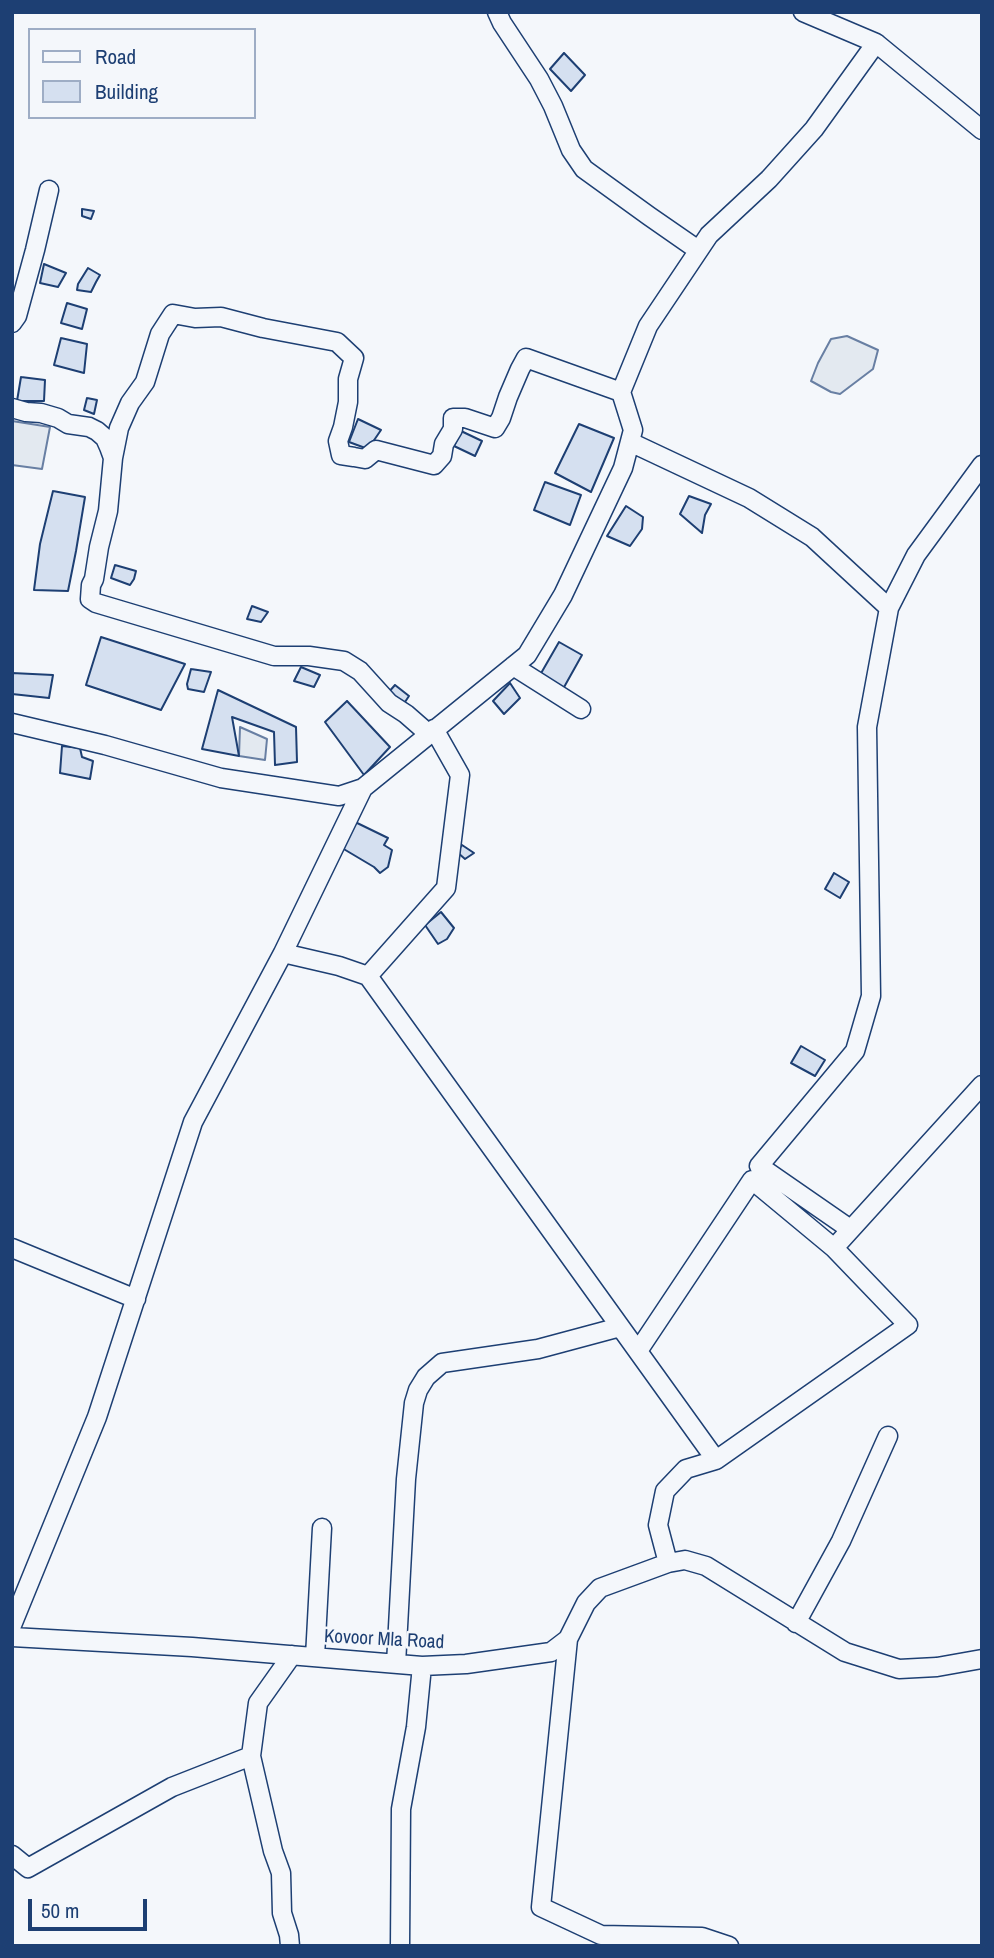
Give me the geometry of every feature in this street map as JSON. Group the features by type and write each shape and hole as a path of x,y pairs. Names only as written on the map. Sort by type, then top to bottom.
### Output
{"street":[{"path":"497,12 539,79 571,150 584,169 698,250"},
{"path":"803,12 876,43 982,130"},
{"path":"12,723 105,745 220,778 339,796 363,788 527,655 563,595 623,468 634,430 621,392 648,326 709,235 769,179 814,129 876,43"},
{"path":"12,323 17,316 49,190"},
{"path":"369,976 446,888 460,775 430,732 389,703 360,671 344,661 309,656 268,655 90,599 108,510 119,428 130,403 145,382 160,334 173,314 195,318 221,317 337,342 354,358 348,379 344,427 338,441 341,455 365,459 376,450 434,465 442,456 444,444 453,429 453,418 465,418 495,428 526,358 621,392"},
{"path":"12,408 41,412 68,424 89,427 104,438 113,458"},
{"path":"630,442 749,498 812,537 889,608"},
{"path":"850,1229 759,1166 855,1051 871,996 867,727 889,608 916,555 982,465"},
{"path":"513,666 581,709"},
{"path":"12,1625 97,1417 193,1122 283,953 363,788"},
{"path":"283,953 369,976 716,1460"},
{"path":"834,1248 982,1085"},
{"path":"638,1351 752,1180 834,1248 908,1325 716,1460 686,1469 665,1491 658,1525 668,1563"},
{"path":"12,1248 136,1299"},
{"path":"396,1664 406,1479 414,1403 426,1377 442,1363 538,1349 620,1327"},
{"path":"796,1623 841,1541 888,1436"},
{"path":"315,1657 322,1528"},
{"path":"729,1946 702,1937 601,1935 541,1908 568,1639 586,1603 600,1588 668,1563 685,1560 706,1566 845,1653 899,1669 937,1667 982,1659"},
{"name":"Kovoor Mla Road","path":"12,1637 192,1647 422,1666 466,1664 551,1652 568,1639"},
{"path":"290,1946 282,1913 281,1873 273,1852 251,1756 258,1703 292,1656"},
{"path":"400,1946 401,1808 416,1727 422,1666"},
{"path":"12,1855 27,1868 173,1787 251,1756"}],"shaded area":[{"path":"847,336 878,350 873,369 840,394 811,381 831,339"},
{"path":"12,421 50,427 42,469 12,465"},
{"path":"240,727 267,739 265,760 239,756"}],"building":[{"path":"564,53 585,75 571,91 550,69"},
{"path":"82,209 94,211 91,219 82,216"},
{"path":"44,264 66,273 58,287 40,283"},
{"path":"88,268 100,275 91,292 77,290 78,284"},
{"path":"67,303 87,309 82,329 61,323"},
{"path":"61,338 87,344 84,373 54,365"},
{"path":"21,377 45,380 44,401 17,401"},
{"path":"87,398 97,400 94,414 84,410"},
{"path":"358,419 381,430 368,449 349,442"},
{"path":"579,424 614,438 591,492 555,473"},
{"path":"461,431 482,441 475,456 454,446"},
{"path":"545,482 581,495 570,525 534,510"},
{"path":"53,491 85,497 68,591 34,590 40,544"},
{"path":"689,496 711,504 705,515 702,533 680,514"},
{"path":"626,506 643,517 642,529 630,546 607,536"},
{"path":"115,565 136,571 130,585 111,578"},
{"path":"252,606 268,612 261,622 247,619"},
{"path":"101,637 185,664 161,710 86,685"},
{"path":"559,642 582,655 563,689 540,675"},
{"path":"301,667 320,675 314,687 294,681"},
{"path":"191,669 211,672 204,692 188,689"},
{"path":"12,673 53,675 49,698 12,694"},
{"path":"510,683 520,698 504,714 493,701"},
{"path":"395,685 409,696 403,705 387,694"},
{"path":"218,690 296,727 297,762 275,765 274,732 232,717 239,756 202,749"},
{"path":"347,701 390,747 364,775 325,722"},
{"path":"62,746 80,748 82,757 93,761 90,779 60,773"},
{"path":"351,820 388,838 384,845 392,850 388,867 380,873 342,848"},
{"path":"462,845 474,853 465,859 457,852"},
{"path":"834,873 849,882 840,898 825,889"},
{"path":"441,912 454,928 447,939 438,944 425,925"},
{"path":"801,1046 825,1060 815,1076 791,1063"}]}
